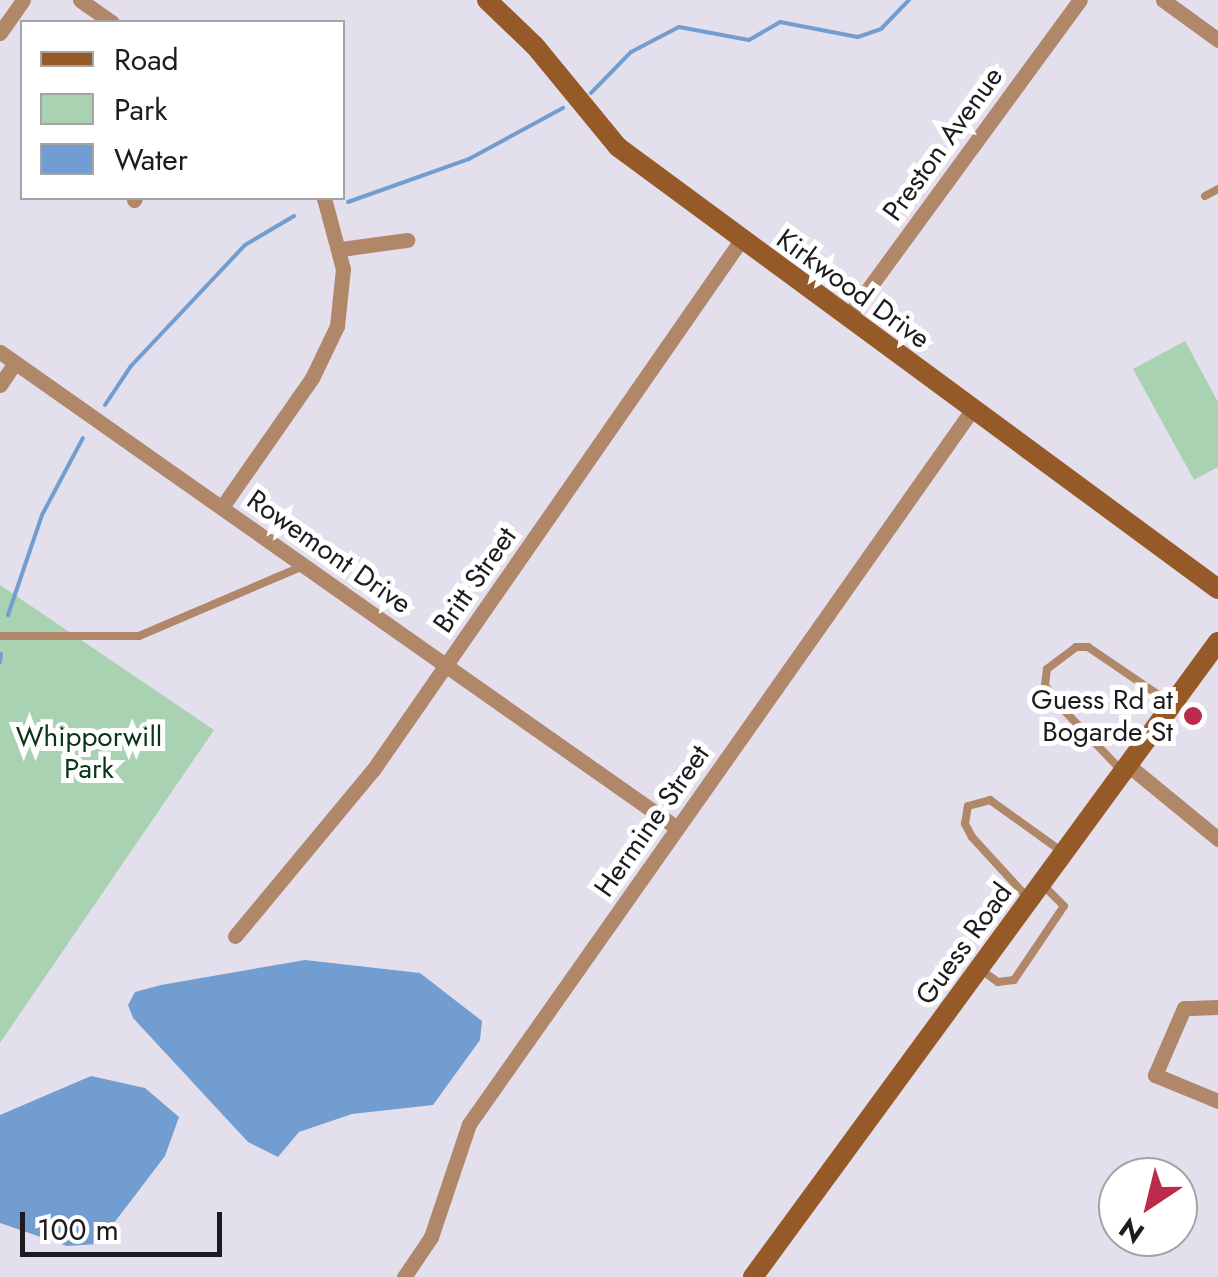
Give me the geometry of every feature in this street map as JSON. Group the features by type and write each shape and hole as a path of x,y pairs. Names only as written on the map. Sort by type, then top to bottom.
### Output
{"street":[{"path":"0,33 23,0"},
{"path":"80,0 109,20"},
{"name":"Kirkwood Drive","path":"486,0 536,46 618,147 1218,589"},
{"name":"Preston Avenue","path":"846,318 1080,0"},
{"path":"1163,0 1218,40"},
{"path":"222,507 327,350 341,295 341,250 325,200"},
{"path":"341,250 408,240"},
{"name":"Britt Street","path":"235,936 321,838 446,666 740,240"},
{"name":"Rowemont Drive","path":"0,352 678,828"},
{"path":"0,385 15,363"},
{"name":"Hermine Street","path":"404,1277 431,1237 470,1124 972,410"},
{"name":"Guess Road","path":"754,1277 1218,642"},
{"path":"1126,768 1218,839"},
{"path":"1218,1007 1184,1008 1155,1075 1218,1101"}],"lane":[{"path":"1206,196 1218,189"},
{"path":"0,636 139,636 305,565"},
{"path":"1126,768 1056,702 1046,684 1048,669 1076,646 1088,647 1173,705"},
{"path":"980,969 1008,983 1038,948 1064,906 1036,892 972,837 965,824 968,806 990,800 1064,853"}],"green space":[{"path":"1185,341 1218,402 1218,467 1194,480 1133,369"},
{"name":"Whipporwill Park","path":"0,585 214,730 0,1043"}],"water":[{"path":"305,960 420,973 482,1021 480,1040 433,1105 352,1114 299,1132 278,1157 248,1142 133,1018 128,1005 135,992 161,985"},
{"path":"91,1076 145,1088 179,1117 165,1156 98,1244 67,1246 0,1223 0,1115"}],"waterway":[{"path":"591,93 631,52 679,27 749,40 780,22 858,37 881,29 909,0"},
{"path":"348,202 469,159 563,108"},
{"path":"105,405 131,366 245,245 294,216"},
{"path":"8,615 42,515 83,438"},
{"path":"0,662 1,654"}],"place":[{"name":"Guess Rd at Bogarde St","path":"1193,716"}]}
